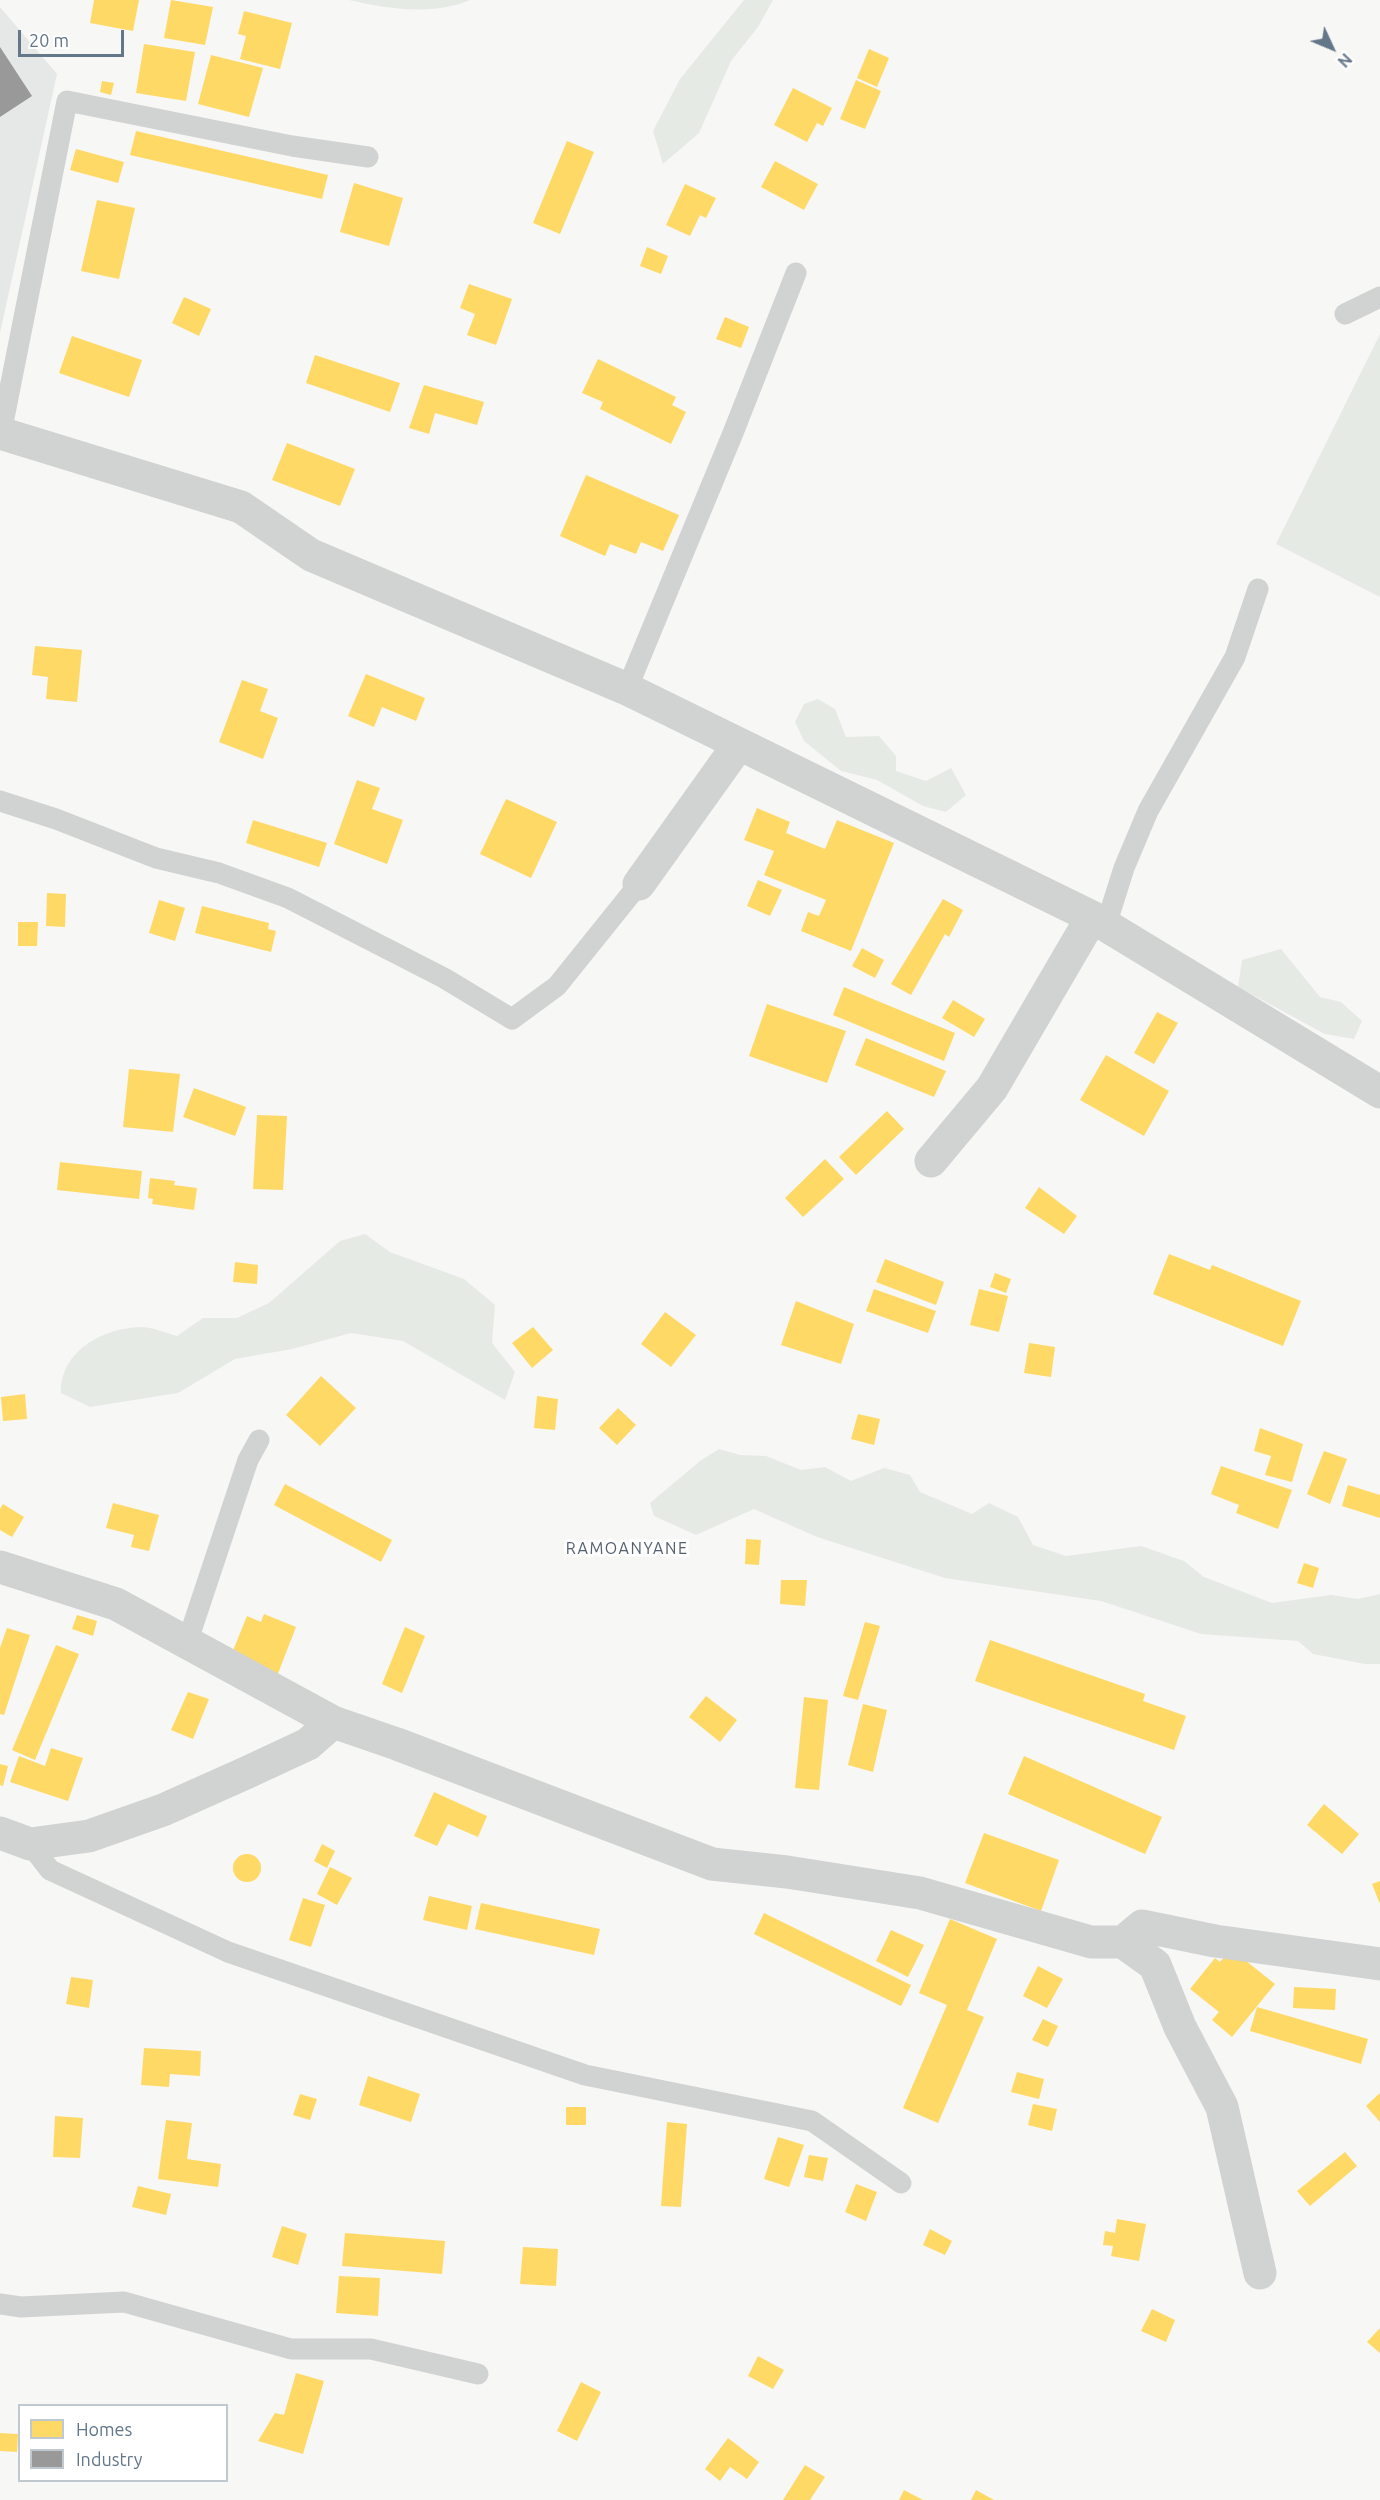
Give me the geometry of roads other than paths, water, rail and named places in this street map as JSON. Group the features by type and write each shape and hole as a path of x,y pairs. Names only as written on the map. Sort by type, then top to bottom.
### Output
{"street":[{"path":"0,437 241,507 311,555 627,689 1099,921 1380,1092"},
{"path":"639,884 739,744"},
{"path":"931,1161 992,1088 1099,921"},
{"path":"0,1567 116,1604 333,1722 408,1748 712,1864 787,1872 920,1893 1091,1942 1123,1942 1155,1965 1180,2027 1222,2107 1260,2273"},
{"path":"15,1839 89,1836 163,1810 308,1744 333,1722"},
{"path":"1123,1942 1142,1926 1215,1941 1380,1964"}],"lane":[{"path":"0,437 67,101 291,146 368,158"},
{"path":"627,689 733,433 796,273"},
{"path":"1345,314 1380,297"},
{"path":"1099,921 1148,811 1235,657 1257,589"},
{"path":"0,801 56,819 156,858 219,873 288,898 444,978 512,1019 557,986 639,884"},
{"path":"187,1643 248,1460 259,1440"},
{"path":"15,1839 50,1870 228,1952 585,2075 812,2121 901,2183"},
{"path":"0,2304 21,2307 124,2302 291,2349 371,2349 478,2374"}],"district":[{"name":"RAMOANYANE","path":"627,1549"}]}
